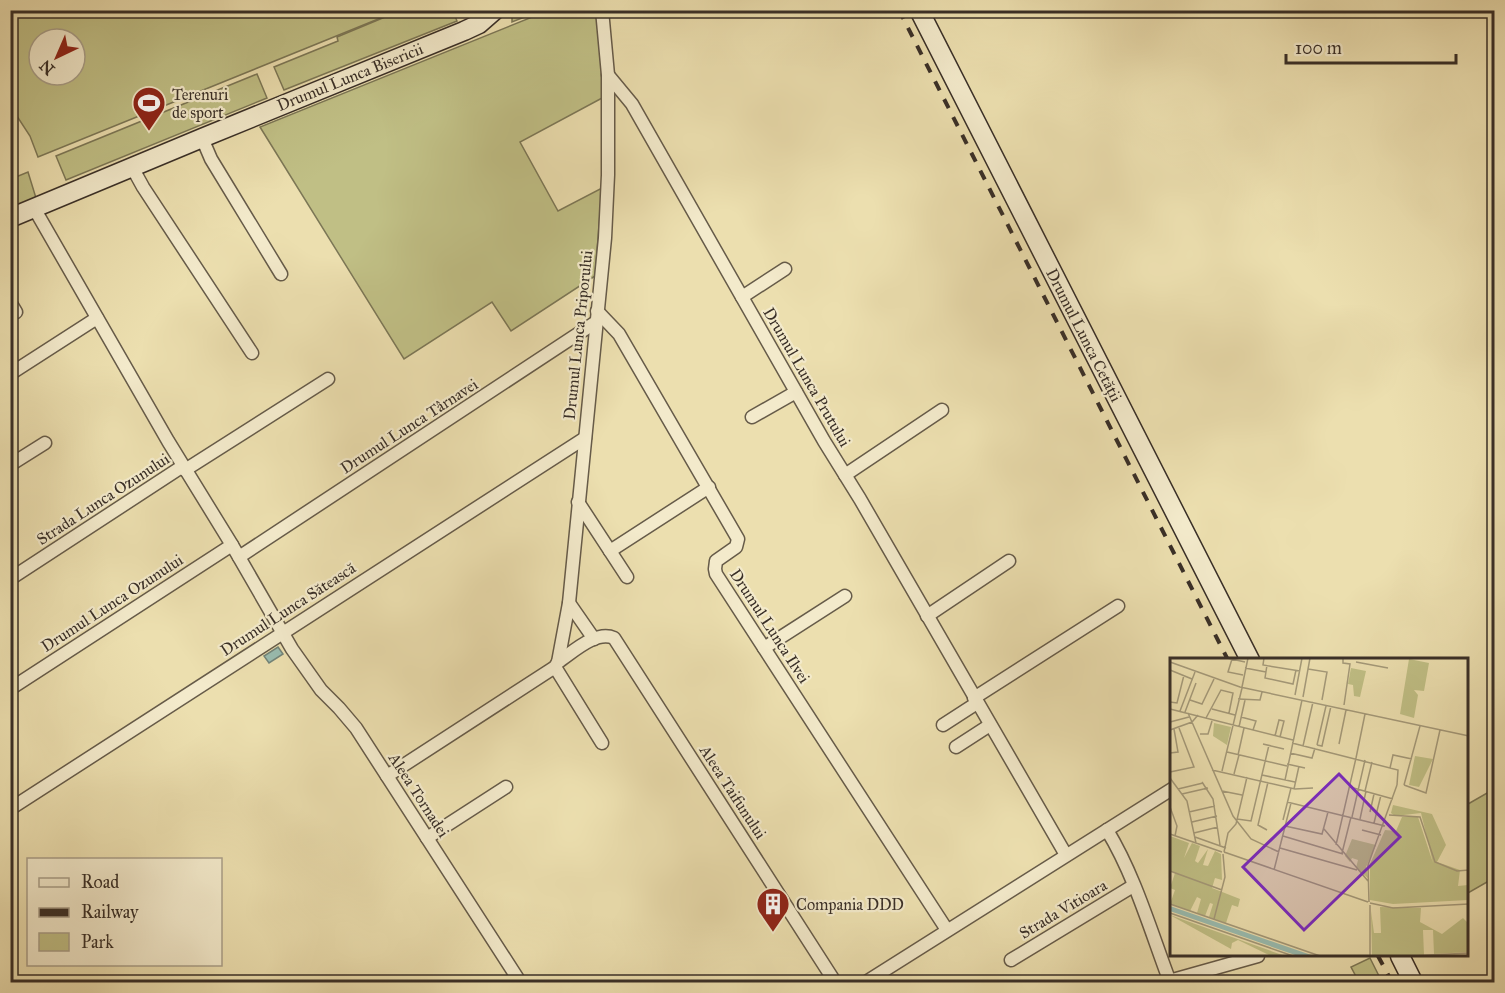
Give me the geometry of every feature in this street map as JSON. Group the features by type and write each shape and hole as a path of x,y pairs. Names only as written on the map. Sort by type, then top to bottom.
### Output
{"street":[{"name":"Drumul Lunca Bisericii","path":"10,218 464,31 486,19 495,10"},
{"name":"Drumul Lunca Priporului","path":"556,664 569,603 605,238 608,75 602,10"},
{"name":"Drumul Lunca Cetății","path":"919,10 1249,658"},
{"name":"Drumul Lunca Prutului","path":"608,75 632,104 796,392 1066,855"},
{"path":"202,138 220,175 281,274"},
{"path":"132,167 252,353"},
{"path":"34,208 282,632"},
{"path":"742,297 785,269"},
{"name":"Drumul Lunca Ilvei","path":"597,317 619,334 739,542 736,547 716,561 716,574 947,930"},
{"name":"Drumul Lunca Târnavei","path":"239,557 597,317"},
{"path":"10,374 97,318"},
{"name":"Strada Lunca Ozunului","path":"10,579 328,379"},
{"path":"752,417 796,392"},
{"path":"845,475 942,410"},
{"name":"Drumul Lunca Sătească","path":"12,804 585,438"},
{"path":"10,465 45,443"},
{"path":"610,551 708,487"},
{"path":"578,502 627,577"},
{"name":"Drumul Lunca Ozunului","path":"10,689 232,545"},
{"path":"927,616 1009,561"},
{"path":"764,648 845,596"},
{"path":"387,776 594,639 569,603"},
{"path":"943,725 976,700 1118,606"},
{"name":"Aleea Tornadei","path":"282,632 310,677 348,718 520,982"},
{"name":"Aleea Taifunului","path":"594,639 604,635 614,638 835,982"},
{"path":"556,664 602,743"},
{"path":"956,747 990,725"},
{"path":"427,838 506,788"},
{"path":"866,982 1170,790"},
{"name":"Strada Vitioara","path":"1107,830 1133,886 1170,982"},
{"name":"Strada Vitioara","path":"1011,960 1133,886"},
{"path":"1170,982 1255,957"},
{"path":"1400,957 1413,982"}],"green space":[{"path":"11,10 398,11 38,157 30,136 11,107"},
{"name":"Terenuri de sport","path":"413,10 453,11 457,21 284,90 274,67 338,41 337,37 397,12 399,16"},
{"path":"512,10 540,11 512,22"},
{"path":"547,11 596,11 604,97 520,142 558,211 602,188 595,276 511,331 492,302 404,359 260,127"},
{"name":"Terenuri de sport","path":"257,74 267,98 66,180 56,156"},
{"path":"28,172 36,198 11,208 11,179"},
{"path":"1494,789 1494,878 1469,892 1469,803"},
{"path":"1370,958 1382,982 1359,982 1351,967"}],"water":[{"path":"278,647 283,654 269,663 264,656"}],"railway":[{"path":"899,10 1227,658"},
{"path":"1379,957 1392,982"}],"place":[{"name":"Terenuri de sport","path":"149,132"},
{"name":"Compania DDD","path":"773,933"}]}
